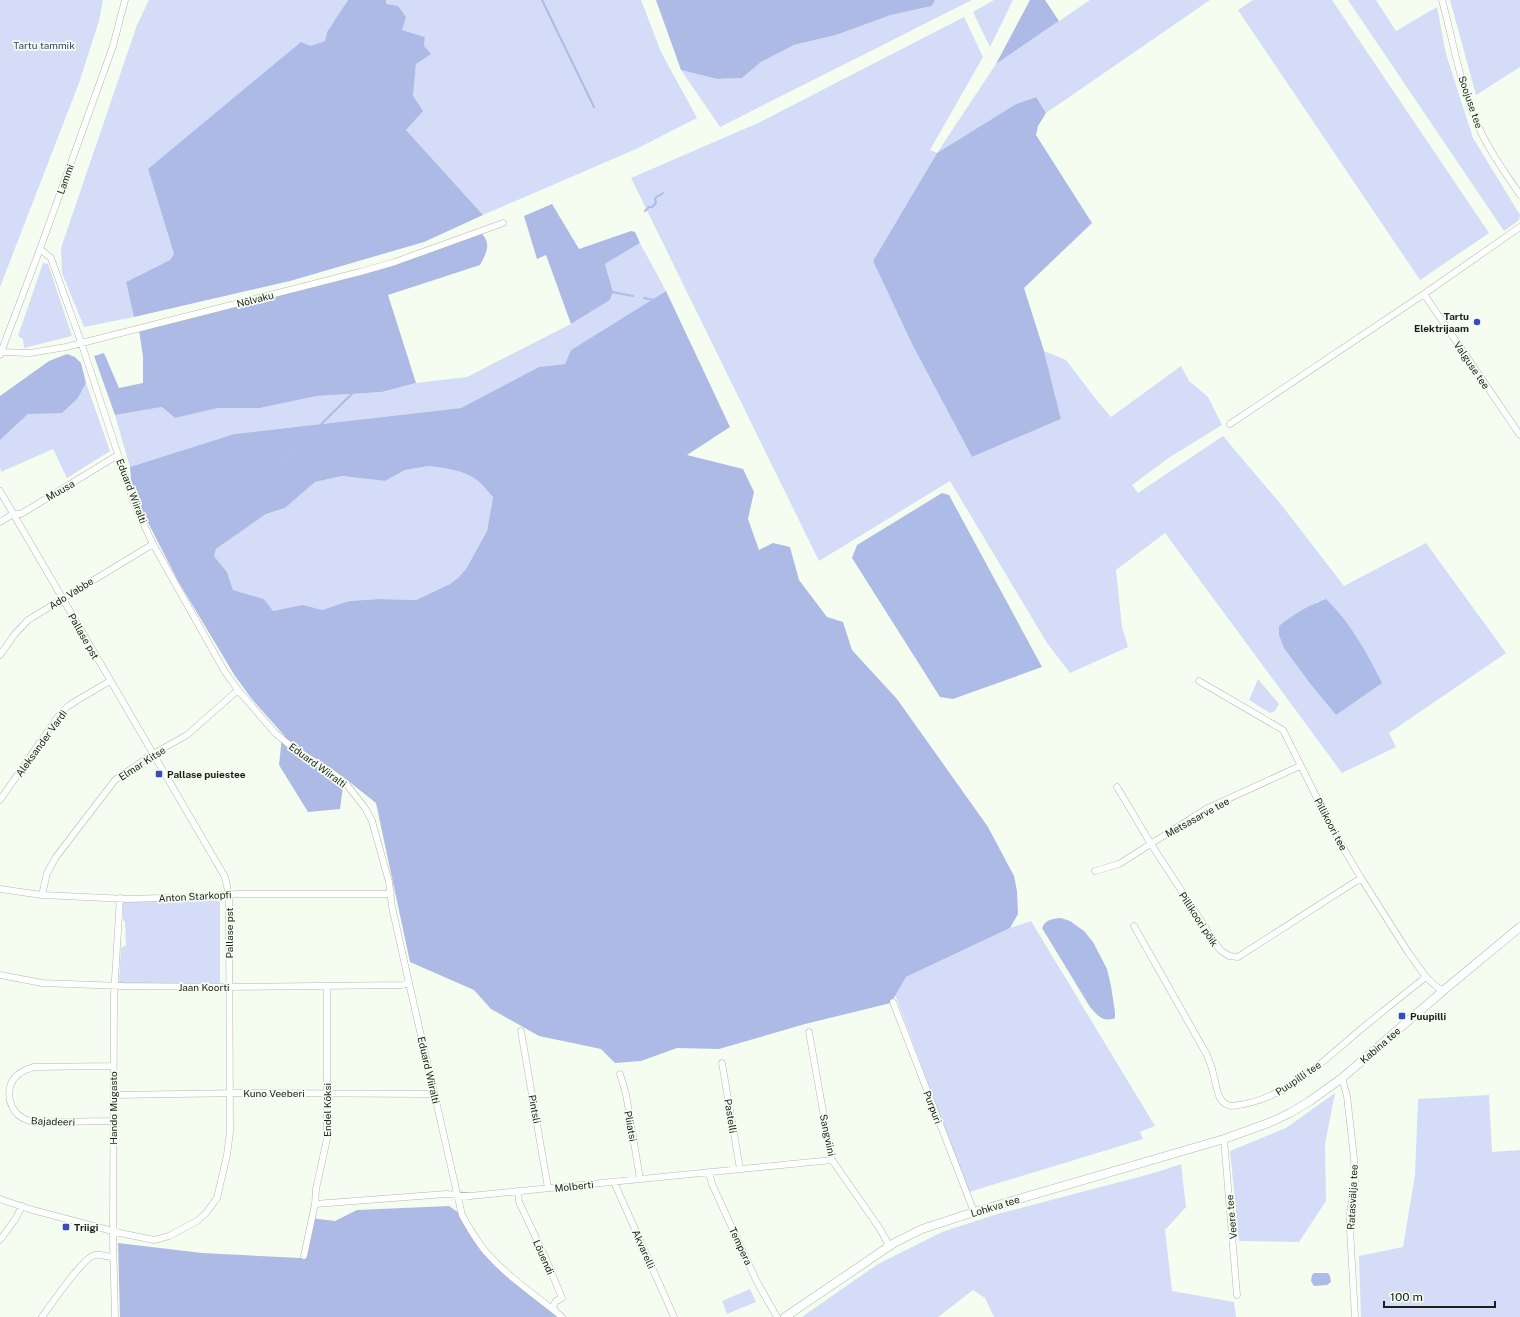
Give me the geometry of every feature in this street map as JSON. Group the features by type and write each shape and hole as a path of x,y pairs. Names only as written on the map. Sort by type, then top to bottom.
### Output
{"street":[{"name":"Lammi","path":"1,354 113,46 125,0"},
{"name":"Soojuse tee","path":"1442,0 1458,65 1481,133 1520,195"},
{"name":"Nõlvaku","path":"1,354 30,353 48,350 395,262 502,223"},
{"path":"1230,424 1424,294 1520,227"},
{"name":"Eduard Wiiralti","path":"40,249 51,258 81,342 135,506 153,544 225,672 238,690 275,733 292,747 334,774 347,785 365,808 376,830 462,1215 486,1252 519,1284 556,1312"},
{"name":"Valguse tee","path":"1424,294 1520,435"},
{"name":"Muusa","path":"0,522 13,514 20,514 118,455"},
{"name":"Pallase pst","path":"0,491 224,877 229,895 230,987 230,1132 227,1155 217,1198 206,1213 197,1221 154,1240 113,1231 0,1199"},
{"name":"Ado Vabbe","path":"0,655 28,620 153,544"},
{"name":"Aleksander Vardi","path":"0,800 67,707 110,681"},
{"name":"Pillikoori tee","path":"1199,681 1283,730 1300,766 1361,878 1408,952 1426,977 1438,988 1444,990"},
{"name":"Elmar Kitse","path":"42,895 46,872 115,780 153,754 187,735 238,690"},
{"name":"Metsasarve tee","path":"1095,871 1119,864 1206,809 1300,766"},
{"name":"Pillikoori põik","path":"1117,787 1151,844 1220,950 1229,956 1238,957 1361,878"},
{"name":"Anton Starkopfi","path":"0,889 42,895 120,898 237,894 391,893"},
{"name":"Hando Mugasto","path":"115,1317 113,1257 113,1066 115,986 120,898"},
{"name":"Puupilli tee","path":"1134,926 1207,1055 1219,1097 1227,1106 1262,1099 1278,1093 1295,1082 1326,1059 1426,977"},
{"name":"Kabina tee","path":"1224,1139 1290,1113 1310,1101 1342,1078 1444,990 1520,928"},
{"name":"Jaan Koorti","path":"0,975 42,983 115,986 230,987 402,985 409,983"},
{"name":"Endel Kõksi","path":"304,1256 327,1139 327,986"},
{"name":"Purpuri","path":"894,1002 974,1212"},
{"name":"Pintsli","path":"521,1031 548,1188"},
{"name":"Sangviini","path":"808,1032 832,1160 880,1229 888,1247"},
{"name":"Pastelli","path":"722,1063 740,1169"},
{"name":"Bajadeeri","path":"113,1066 34,1067 22,1071 12,1081 9,1092 11,1106 18,1115 26,1120 69,1122 113,1121"},
{"name":"Pliiatsi","path":"620,1074 626,1094 640,1179"},
{"name":"Ratasvälja tee","path":"1342,1078 1347,1096 1354,1158 1355,1181 1350,1213 1350,1229 1355,1317"},
{"name":"Kuno Veeberi","path":"114,1094 428,1094 434,1092"},
{"name":"Lohkva tee","path":"785,1317 888,1247 906,1236 922,1229 974,1212 1224,1139"},
{"name":"Veere tee","path":"1224,1139 1237,1295"},
{"name":"Molberti","path":"315,1204 446,1194 470,1196 832,1160"},
{"name":"Tempera","path":"709,1172 712,1184 757,1282 777,1317"},
{"name":"Akvarelli","path":"614,1182 674,1317"},
{"name":"Lõuendi","path":"518,1191 519,1202 546,1259 562,1298 556,1301 553,1306 556,1312"},
{"path":"0,1240 16,1218 22,1206"},
{"path":"42,1317 78,1270 90,1257 96,1254 113,1257"},
{"path":"556,1312 562,1317"}],"green space":[{"name":"Tartu tammik","path":"0,0 103,0 99,21 79,83 0,287"},
{"path":"149,0 348,0 327,32 325,41 311,47 148,169 174,254 170,260 126,282 134,317 84,327 62,273 61,248 137,25"},
{"path":"386,0 641,0 661,52 697,118 636,149 483,215 406,130 413,96 416,63 424,46 425,37 402,30 385,4"},
{"path":"935,0 972,0 720,127 681,70 717,79 742,78 761,62 794,45 836,35 891,15 932,6"},
{"path":"994,0 1013,0 990,47 973,12"},
{"path":"1090,0 1210,0 1046,113 1035,97 1016,104 937,153 996,64"},
{"path":"1253,0 1332,0 1489,233 1420,280 1238,10"},
{"path":"1348,0 1376,0 1396,31 1437,7 1446,54 1473,138 1520,215 1519,220 1504,231"},
{"path":"1450,0 1520,0 1520,67 1476,95"},
{"path":"964,17 983,57 930,150 937,153 873,261 912,344 972,457 1061,419 1044,351 1066,360 1111,417 1181,366 1189,381 1208,397 1222,425 1170,457 1132,485 1138,493 1223,436 1283,507 1344,586 1426,543 1506,653 1389,733 1396,747 1342,773 1165,533 1116,570 1122,627 1128,647 1070,673 1047,643 950,481 819,561 631,178 758,123","holes":["1319,601 1336,715 1312,686 1279,627 1288,619"]},
{"path":"640,243 666,291 571,350 565,364 539,367 461,408 234,434 130,467 115,415 162,407 175,418 218,408 260,408 317,396 382,392 416,383 467,377 571,324 610,300 613,292 605,264"},
{"path":"43,263 48,264 72,336 24,348 23,339 18,336"},
{"path":"86,383 110,451 67,478 53,449 1,472 0,440 28,414 78,398"},
{"path":"429,466 454,470 467,474 480,483 493,497 487,531 466,569 450,584 416,600 379,599 349,601 322,610 303,606 272,611 264,599 233,590 227,572 214,556 216,549 266,514 285,508 315,482 342,476 385,481 405,470"},
{"path":"1258,679 1279,704 1275,711 1270,713 1249,700"},
{"path":"220,900 220,983 119,983 121,948 126,945 125,922 123,920 123,901"},
{"path":"1031,921 1155,1126 1140,1132 1143,1139 969,1192 895,995 906,977 1010,928"},
{"path":"1335,1093 1325,1144 1326,1201 1299,1242 1239,1241 1230,1151 1286,1128"},
{"path":"1489,1095 1492,1152 1520,1150 1520,1317 1361,1317 1359,1256 1403,1247 1415,1175 1418,1099"},
{"path":"1181,1164 1186,1207 1165,1230 1172,1291 1234,1302 1236,1317 994,1317 985,1298 973,1290 938,1317 802,1317 878,1264 942,1232 994,1215 1154,1173"},
{"path":"750,1289 756,1302 727,1314 722,1301"}],"shaded area":[{"path":"348,0 386,0 386,4 398,6 406,17 402,30 425,37 424,46 431,54 416,64 413,96 423,111 406,130 483,215 424,242 290,281 134,317 126,282 170,260 174,254 148,169 301,42 311,46 325,41 327,32"},
{"path":"656,0 935,0 932,6 891,15 836,35 794,45 761,62 742,78 717,79 681,70"},
{"path":"1030,0 1045,0 1059,21 996,64"},
{"path":"1036,97 1046,113 1038,126 1036,135 1092,223 1024,288 1044,351 1061,419 972,457 912,344 873,261 937,153 1016,104"},
{"path":"552,204 579,249 631,231 635,232 640,243 605,264 613,292 610,300 571,324 546,255 537,259 524,216"},
{"path":"480,232 486,240 487,248 480,265 388,295 416,383 382,392 317,396 260,408 218,408 175,418 162,407 115,415 94,356 104,353 119,388 143,383 143,357 139,330 381,268"},
{"path":"666,291 730,427 687,455 743,469 754,492 748,519 759,550 773,543 790,547 799,580 827,617 843,622 852,650 897,699 988,827 1014,876 1017,891 1018,914 1010,928 906,977 891,1003 805,1024 719,1049 677,1048 641,1061 615,1063 601,1049 539,1036 491,1009 474,990 410,962 376,803 342,776 343,786 340,809 308,812 279,765 282,736 289,741 251,698 235,676 178,581 139,505 131,480 130,467 234,434 461,408 539,367 565,364 571,350","holes":["429,466 454,470 467,474 480,483 493,497 487,531 466,569 450,584 416,600 379,599 349,601 322,610 303,605 273,611 264,599 233,590 227,572 214,556 216,549 266,514 285,508 315,482 342,476 385,481 405,470"]},
{"path":"67,354 75,357 81,363 86,383 78,398 62,413 28,414 0,440 0,396 49,361"},
{"path":"942,493 949,495 1042,667 953,699 940,697 852,558 857,545"},
{"path":"1326,599 1343,618 1364,649 1382,683 1336,715 1284,648 1279,635 1279,626 1284,622 1307,607"},
{"path":"1061,918 1070,921 1084,931 1093,942 1107,969 1111,986 1115,1018 1107,1020 1104,1019 1090,1007 1042,928 1047,921"},
{"path":"449,1206 462,1215 486,1252 562,1317 120,1317 118,1243 202,1253 301,1258 310,1218 335,1221 357,1210"},
{"path":"1314,1273 1328,1273 1331,1282 1327,1285 1314,1286 1311,1281"}],"waterway":[{"path":"542,0 594,107"},
{"path":"645,211 649,207 652,207 656,203 655,198 663,193"},
{"path":"591,288 633,296"},
{"path":"644,298 664,302"},
{"path":"279,466 388,358"}],"place":[{"name":"Tartu Elektrijaam","path":"1477,322"},
{"name":"Pallase puiestee","path":"159,774"},
{"name":"Puupilli","path":"1402,1016"},
{"name":"Triigi","path":"66,1227"}]}
